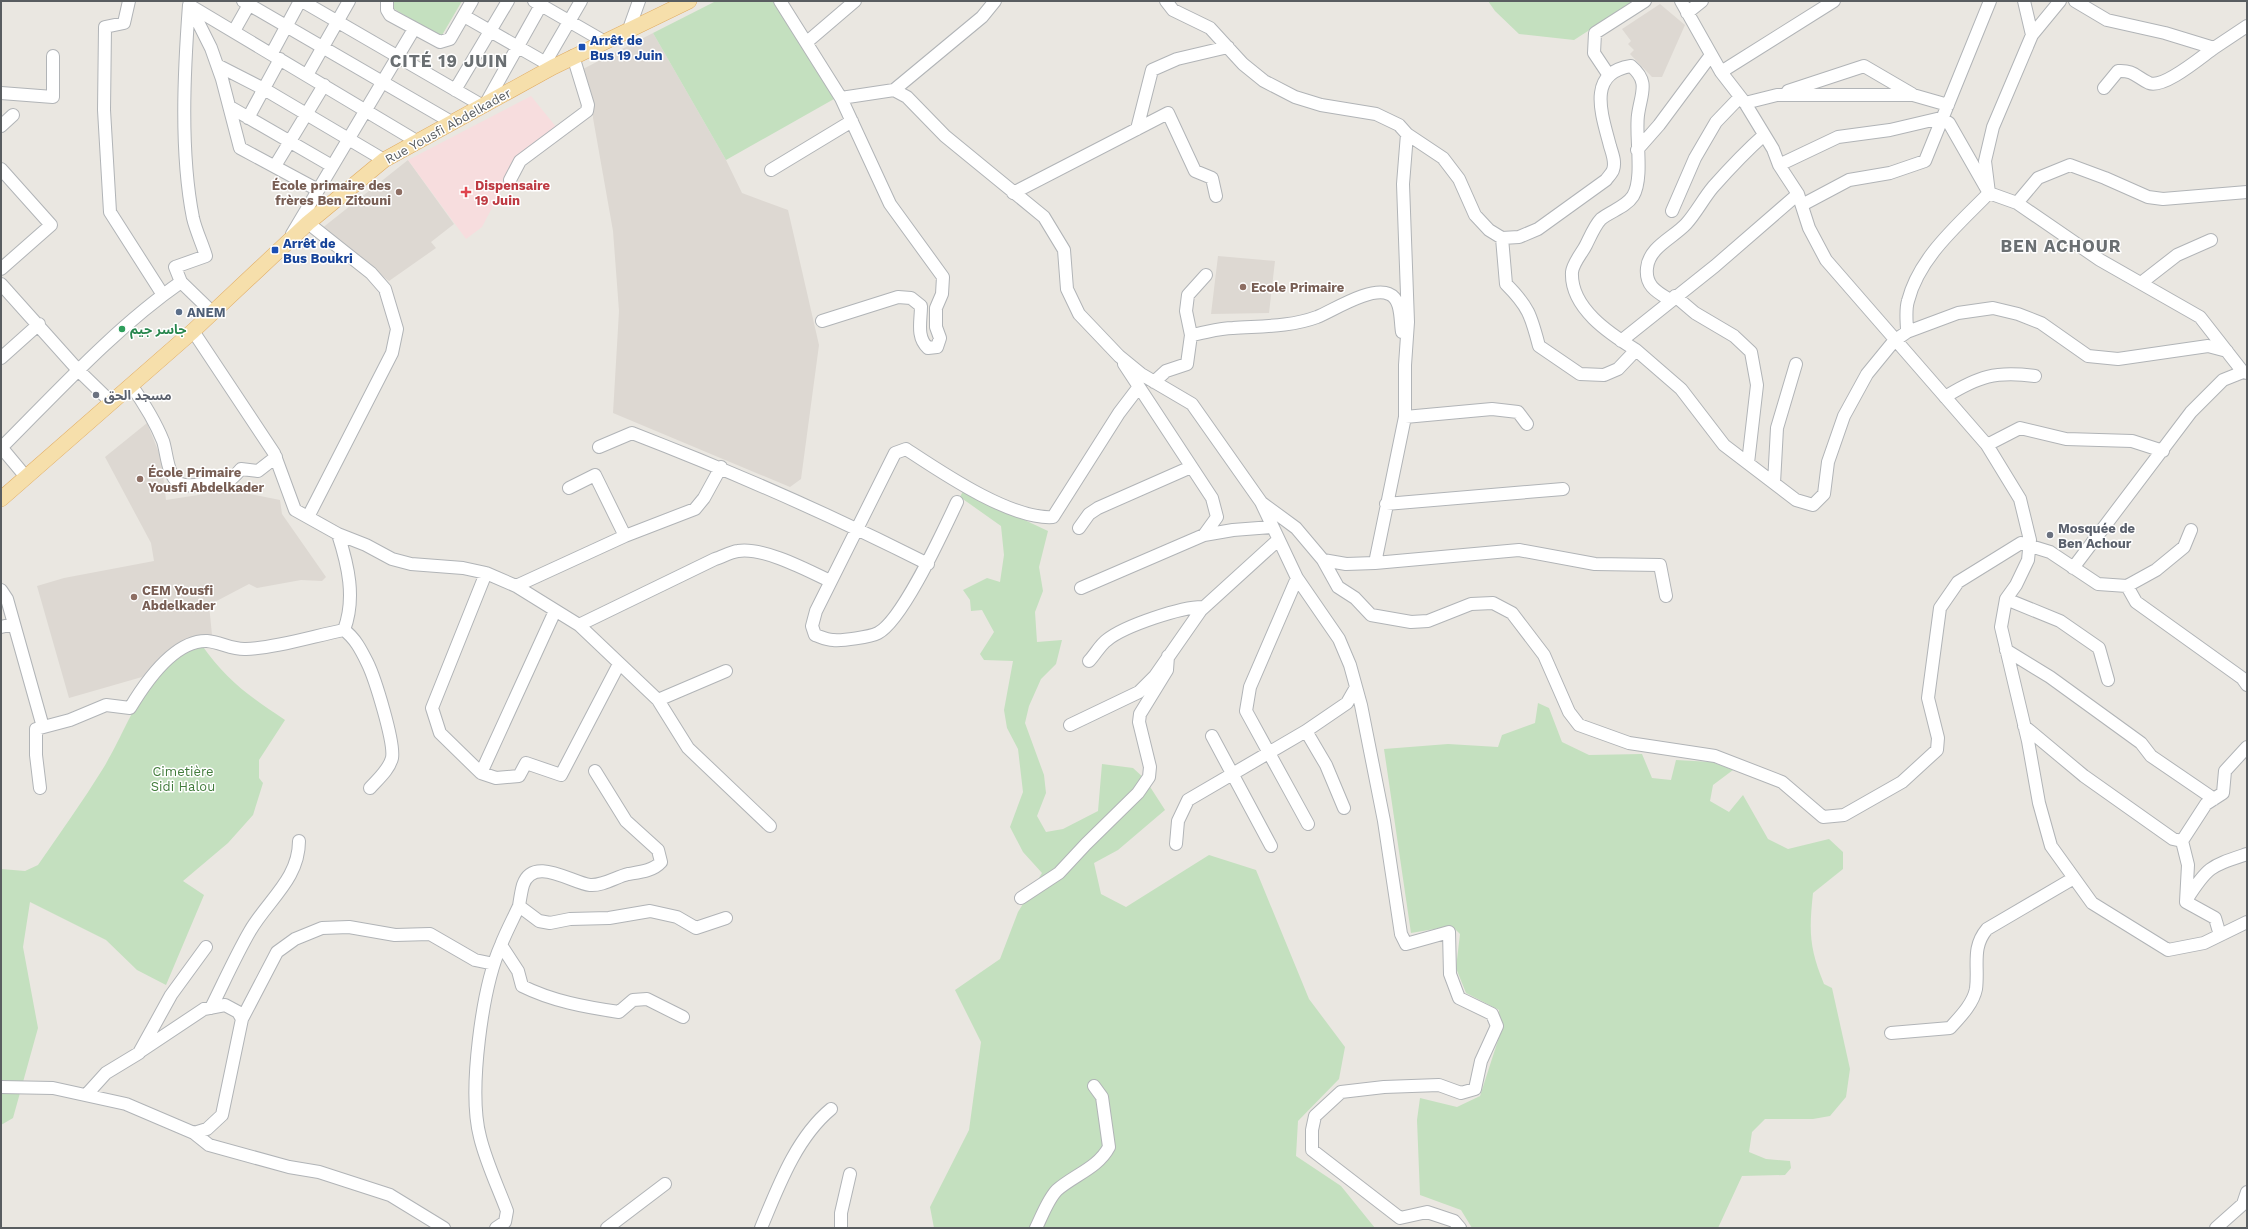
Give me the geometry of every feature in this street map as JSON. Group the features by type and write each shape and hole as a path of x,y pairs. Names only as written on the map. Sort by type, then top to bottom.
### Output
{"main road":[{"name":"Rue Yousfi Abdelkader","path":"1,499 193,330 308,223 384,160 484,106 549,65 605,42 689,1"}],"street":[{"path":"129,1 124,23 105,27 104,110 110,212 163,295"},
{"path":"248,118 264,89 286,26 301,1 484,106 518,47 538,3 605,42"},
{"path":"307,75 349,1"},
{"path":"387,1 387,10 390,15 435,40 444,42 450,39 472,1"},
{"path":"455,90 508,1"},
{"path":"464,16 549,65 569,22 581,1"},
{"path":"629,29 639,1"},
{"path":"780,1 841,98 890,204 943,277 942,294 936,308 936,327 940,338 937,347 928,348 922,343 920,335 921,306 911,298 898,297 822,321"},
{"path":"807,42 855,1"},
{"path":"1166,1 1173,10 1210,28 1243,64 1264,81 1294,97 1321,105 1376,114 1399,125 1407,134 1443,158 1459,179 1475,215 1489,230 1502,238 1519,237 1538,229 1606,180 1613,170 1614,159 1602,115 1601,96 1608,74 1620,67 1631,66 1640,73 1644,82 1639,105 1637,126 1638,179 1633,196 1622,207 1600,220 1572,271 1575,293 1583,308 1621,341 1636,350 1681,389 1724,444 1796,500 1813,505 1824,494 1828,462 1844,416 1867,374 1895,340 1907,332 1958,313 1993,308 2018,314 2041,322 2088,356 2118,359 2208,346 2227,351"},
{"path":"1608,74 1594,53 1595,33 1645,1"},
{"path":"1681,1 1721,72 1743,100 1773,149 1779,165 1800,200 1809,228 1826,260 1986,446 2020,500 2030,540 2028,560 2016,585 2006,599 2001,627 2024,726 2039,803 2051,846 2092,903 2168,950 2204,943 2247,922"},
{"path":"1687,13 1702,1"},
{"path":"1721,72 1834,1"},
{"path":"1621,341 1672,298 1800,200 1849,180 1890,173 1925,161 1941,118 1948,105 1990,1"},
{"path":"2024,1 2032,35"},
{"path":"1990,194 1986,161 1993,127 2032,35 2060,1"},
{"path":"2075,1 2107,20 2165,33 2214,48"},
{"path":"234,31 248,2 286,26 453,123"},
{"path":"841,98 894,90 982,17 989,2"},
{"path":"190,3 418,142"},
{"path":"190,3 211,48 217,65 240,148 318,190"},
{"path":"190,3 185,55 187,181 194,220 206,256 175,267 181,282 212,312"},
{"path":"2104,88 2118,71 2123,70 2129,70 2151,84 2163,84 2247,26"},
{"path":"286,244 414,29"},
{"path":"1137,129 1152,70 1177,58 1228,47"},
{"path":"1637,150 1659,125 1711,55"},
{"path":"1,93 54,97 53,56"},
{"path":"510,180 520,161 587,111 588,105 573,56"},
{"path":"217,65 264,89 384,160"},
{"path":"1777,95 1864,66 1913,95 1948,105"},
{"path":"275,166 324,85"},
{"path":"894,90 907,97 945,136 1044,217 1064,250 1067,289 1071,301 1079,314 1119,356 1141,374 1192,404 1261,502 1297,578 1339,639 1350,666 1355,689 1361,705 1384,821 1401,934 1406,944 1448,932 1450,974 1459,998 1492,1014 1497,1026 1481,1061 1475,1089 1461,1093 1439,1085 1384,1087 1341,1092 1315,1116 1312,1130 1312,1150 1400,1218 1427,1212 1454,1221 1460,1228"},
{"path":"1672,211 1695,158 1716,122 1743,100 1777,95 1913,95"},
{"path":"1639,105 1644,121 1648,126 1659,125"},
{"path":"230,108 332,166"},
{"path":"1013,193 1168,113 1195,171 1212,178 1216,196"},
{"path":"1,126 13,115"},
{"path":"1779,165 1838,137 1890,130 1941,118 1949,123 1990,194 2017,203 2100,260 2200,317 2245,372 2223,380 2191,412 2073,568"},
{"path":"771,170 852,121"},
{"path":"1375,563 1386,504 1395,473 1405,417 1405,357 1408,322 1403,184 1407,134"},
{"path":"1748,463 1757,385 1751,352 1734,336 1647,282 1647,269 1649,258 1658,247 1686,224 1713,187 1764,135"},
{"path":"2017,203 2038,178 2070,165 2105,178 2148,197 2162,199 2247,192"},
{"path":"1,169 51,225 1,269"},
{"path":"1907,332 1907,302 1923,269 1946,236 1990,194"},
{"path":"308,223 371,273 385,289 397,329 392,353 308,517"},
{"path":"1502,238 1506,284 1520,298 1530,312 1539,346 1580,374 1604,375 1618,369 1636,350"},
{"path":"2141,283 2178,254 2211,240"},
{"path":"1154,382 1166,371 1187,364 1191,335 1186,311 1188,295 1206,274"},
{"path":"26,477 1,447 78,370 163,295 181,282"},
{"path":"1,284 39,324 78,370 111,402"},
{"path":"1191,335 1232,328 1268,327 1316,317 1363,296 1383,292 1391,294 1398,305 1405,357"},
{"path":"1,358 39,324"},
{"path":"193,330 276,458 291,503 295,510 338,534 366,545 392,559 411,564 463,568 486,573 516,586 579,625 658,700 688,748 770,826"},
{"path":"1119,356 1138,388 1212,498 1217,510 1217,517 1204,535"},
{"path":"1774,483 1777,428 1796,364"},
{"path":"1945,397 1970,382 1984,377 2010,373 2035,376"},
{"path":"131,385 146,408 162,440 171,472 180,484 190,485 227,482 233,479 241,469 258,471 276,458"},
{"path":"957,502 928,564 891,622 878,633 848,639 833,640 816,635 812,626 816,611 895,453 906,449 978,494 1021,511 1047,517 1053,516 1119,413 1138,388"},
{"path":"1405,417 1452,414 1492,409 1518,412 1527,424"},
{"path":"1986,446 2020,428 2066,439 2132,442 2163,451"},
{"path":"599,447 632,433 721,467 858,529 928,564"},
{"path":"516,586 625,536 695,509 704,498 721,467"},
{"path":"1079,528 1089,514 1098,508 1191,468"},
{"path":"569,488 595,475 625,536"},
{"path":"1386,504 1563,489"},
{"path":"1261,502 1296,528 1324,560 1338,587 1355,598 1371,615 1411,622 1428,621 1470,604 1493,603 1512,613 1544,655 1569,712 1579,725 1628,743 1715,756 1782,782 1823,816 1844,815 1902,782 1937,750 1938,738 1928,698 1940,608 1958,582 2021,543 2050,552 2098,584 2127,586 2156,570 2184,547 2191,530"},
{"path":"1081,588 1204,535 1233,530 1272,527"},
{"path":"338,534 347,563 350,595 348,619 344,630"},
{"path":"1070,725 1139,692 1155,676 1204,607 1278,540"},
{"path":"579,625 714,559 737,551 748,550 785,560 830,581"},
{"path":"1324,560 1346,564 1375,563 1519,550 1595,564 1660,565 1666,596"},
{"path":"486,573 432,708 440,733 481,773 496,778 518,776 526,763 561,775 619,664"},
{"path":"1297,578 1247,699 1246,711 1270,752 1308,824"},
{"path":"2127,586 2136,602 2242,678 2247,685"},
{"path":"1,590 7,599 43,727"},
{"path":"2006,599 2060,621 2099,648 2108,680"},
{"path":"1089,661 1106,640 1116,635 1174,610 1193,606 1204,607"},
{"path":"481,773 555,611"},
{"path":"1,627 14,624"},
{"path":"40,788 36,755 36,729 70,720 106,705 130,708 147,680 161,665 188,645 200,641 213,642 245,650 344,630 353,637 368,663 391,737 392,758 385,771 370,788"},
{"path":"2006,650 2050,677 2141,743 2151,756 2214,799"},
{"path":"1021,898 1059,873 1138,793 1149,777 1150,767 1139,722 1140,714 1167,670 1168,656"},
{"path":"658,700 726,671"},
{"path":"1176,844 1178,821 1188,800 1306,731 1347,703 1355,689"},
{"path":"2024,726 2084,776 2173,839 2182,841"},
{"path":"1306,731 1326,765 1344,808"},
{"path":"1212,736 1271,846"},
{"path":"2186,902 2188,865 2182,841 2206,804 2223,793 2225,770 2247,747"},
{"path":"496,1228 505,1222 507,1211 480,1136 475,1100 479,1035 494,964 500,945 519,906 523,885 528,876 533,873 545,871 557,873 582,884 592,885 648,870 657,867 662,862 658,850 626,821 595,771"},
{"path":"211,1008 251,930 287,882 299,852 299,841"},
{"path":"2186,902 2203,874 2218,863 2247,854"},
{"path":"1892,1033 1950,1028 1967,1009 1976,990 1976,952 1979,938 1987,928 2074,878"},
{"path":"2186,902 2215,918 2220,935"},
{"path":"519,906 539,921 550,923 570,919 609,918 650,911 677,917 696,928 726,918"},
{"path":"194,1132 207,1129 222,1115 242,1019 277,952 295,939 322,928 349,927 395,935 430,934 475,960 494,964"},
{"path":"500,945 518,971 522,986 541,995 590,1008 619,1012 633,1000 647,999 683,1017"},
{"path":"139,1053 171,995 206,947"},
{"path":"87,1094 106,1073 139,1053 204,1009 225,1004 238,1012 242,1019"},
{"path":"1,1086 53,1088 87,1094 126,1104 194,1132 209,1145 282,1166 319,1172 390,1195 444,1228"},
{"path":"1036,1228 1056,1191 1082,1174 1106,1153 1109,1147 1102,1097 1094,1086"},
{"path":"761,1228 796,1153 811,1129 831,1108"},
{"path":"841,1228 841,1213 850,1174"},
{"path":"607,1228 665,1184"},
{"path":"2216,1228 2243,1204 2247,1192"}],"shaded area":[{"path":"1660,4 1685,25 1662,77 1652,77 1630,54 1634,50 1628,44 1631,41 1622,29"},
{"path":"653,33 726,160 742,193 788,210 819,345 801,479 790,487 613,413 619,311 613,231 593,118 593,104 583,69"},
{"name":"Dispensaire 19 Juin","path":"531,96 557,128 517,160 482,227 466,239 408,160"},
{"name":"École primaire des frères Ben Zitouni","path":"408,160 454,224 431,242 436,248 389,281 321,229"},
{"name":"Ecole Primaire","path":"1218,256 1275,261 1269,313 1211,314"},
{"name":"CEM Yousfi Abdelkader","path":"147,423 161,458 166,500 230,490 280,500 282,514 326,577 322,581 301,580 257,588 249,584 209,605 212,635 181,643 142,677 69,698 37,586 64,578 154,561 151,543 105,457"}],"green space":[{"path":"394,1 462,1 441,37 391,7"},
{"path":"716,1 773,1 834,99 726,160 653,33"},
{"path":"1488,1 1633,2 1574,40 1519,34 1495,11"},
{"path":"963,491 1048,531 1039,567 1043,591 1035,612 1037,642 1062,640 1056,664 1041,679 1029,706 1025,723 1044,775 1046,793 1037,816 1046,832 1063,829 1098,811 1102,764 1133,768 1145,779 1165,810 1118,850 1094,863 1101,894 1126,907 1209,855 1256,870 1309,999 1345,1047 1339,1079 1298,1121 1296,1156 1341,1186 1375,1228 934,1228 930,1207 969,1130 981,1042 955,990 1000,959 1018,912 1042,873 1023,852 1010,827 1023,792 1018,749 1007,728 1004,710 1013,661 984,660 980,654 994,632 982,610 971,611 970,600 963,590 987,578 1000,582 1004,555 1001,526 960,497"},
{"name":"Cimetière Sidi Halou","path":"201,644 210,657 229,678 249,695 285,720 259,760 259,778 263,783 253,815 228,843 183,881 204,895 166,985 137,970 106,940 30,902 23,947 38,1028 13,1118 1,1125 1,869 25,871 38,865 80,805 104,767 141,697 152,682 165,668 181,655"},
{"path":"1538,703 1549,708 1562,742 1589,755 1642,754 1652,778 1671,780 1676,760 1712,762 1733,770 1713,785 1710,801 1729,812 1743,795 1768,839 1788,849 1829,839 1843,852 1843,869 1813,893 1811,939 1815,960 1824,984 1832,988 1850,1069 1846,1097 1830,1116 1813,1119 1765,1119 1752,1132 1749,1152 1766,1159 1790,1161 1791,1168 1785,1175 1742,1176 1718,1228 1472,1228 1461,1210 1420,1195 1417,1120 1420,1098 1457,1107 1480,1096 1500,1034 1499,1010 1466,993 1456,968 1460,934 1452,926 1411,933 1384,749 1448,744 1498,747 1502,735 1535,723"}],"place":[{"name":"Arrêt de Bus 19 Juin","path":"582,47"},
{"name":"École primaire des frères Ben Zitouni","path":"399,192"},
{"name":"Dispensaire 19 Juin","path":"466,192"},
{"name":"Arrêt de Bus Boukri","path":"275,250"},
{"name":"Ecole Primaire","path":"1243,287"},
{"name":"ANEM","path":"179,312"},
{"name":"جاسر جيم","path":"122,329"},
{"name":"مسجد الحق","path":"96,395"},
{"name":"École Primaire Yousfi Abdelkader","path":"140,479"},
{"name":"Mosquée de Ben Achour","path":"2050,535"},
{"name":"CEM Yousfi Abdelkader","path":"134,597"}],"district":[{"name":"CITÉ 19 JUIN","path":"449,61"},
{"name":"BEN ACHOUR","path":"2061,246"}]}
